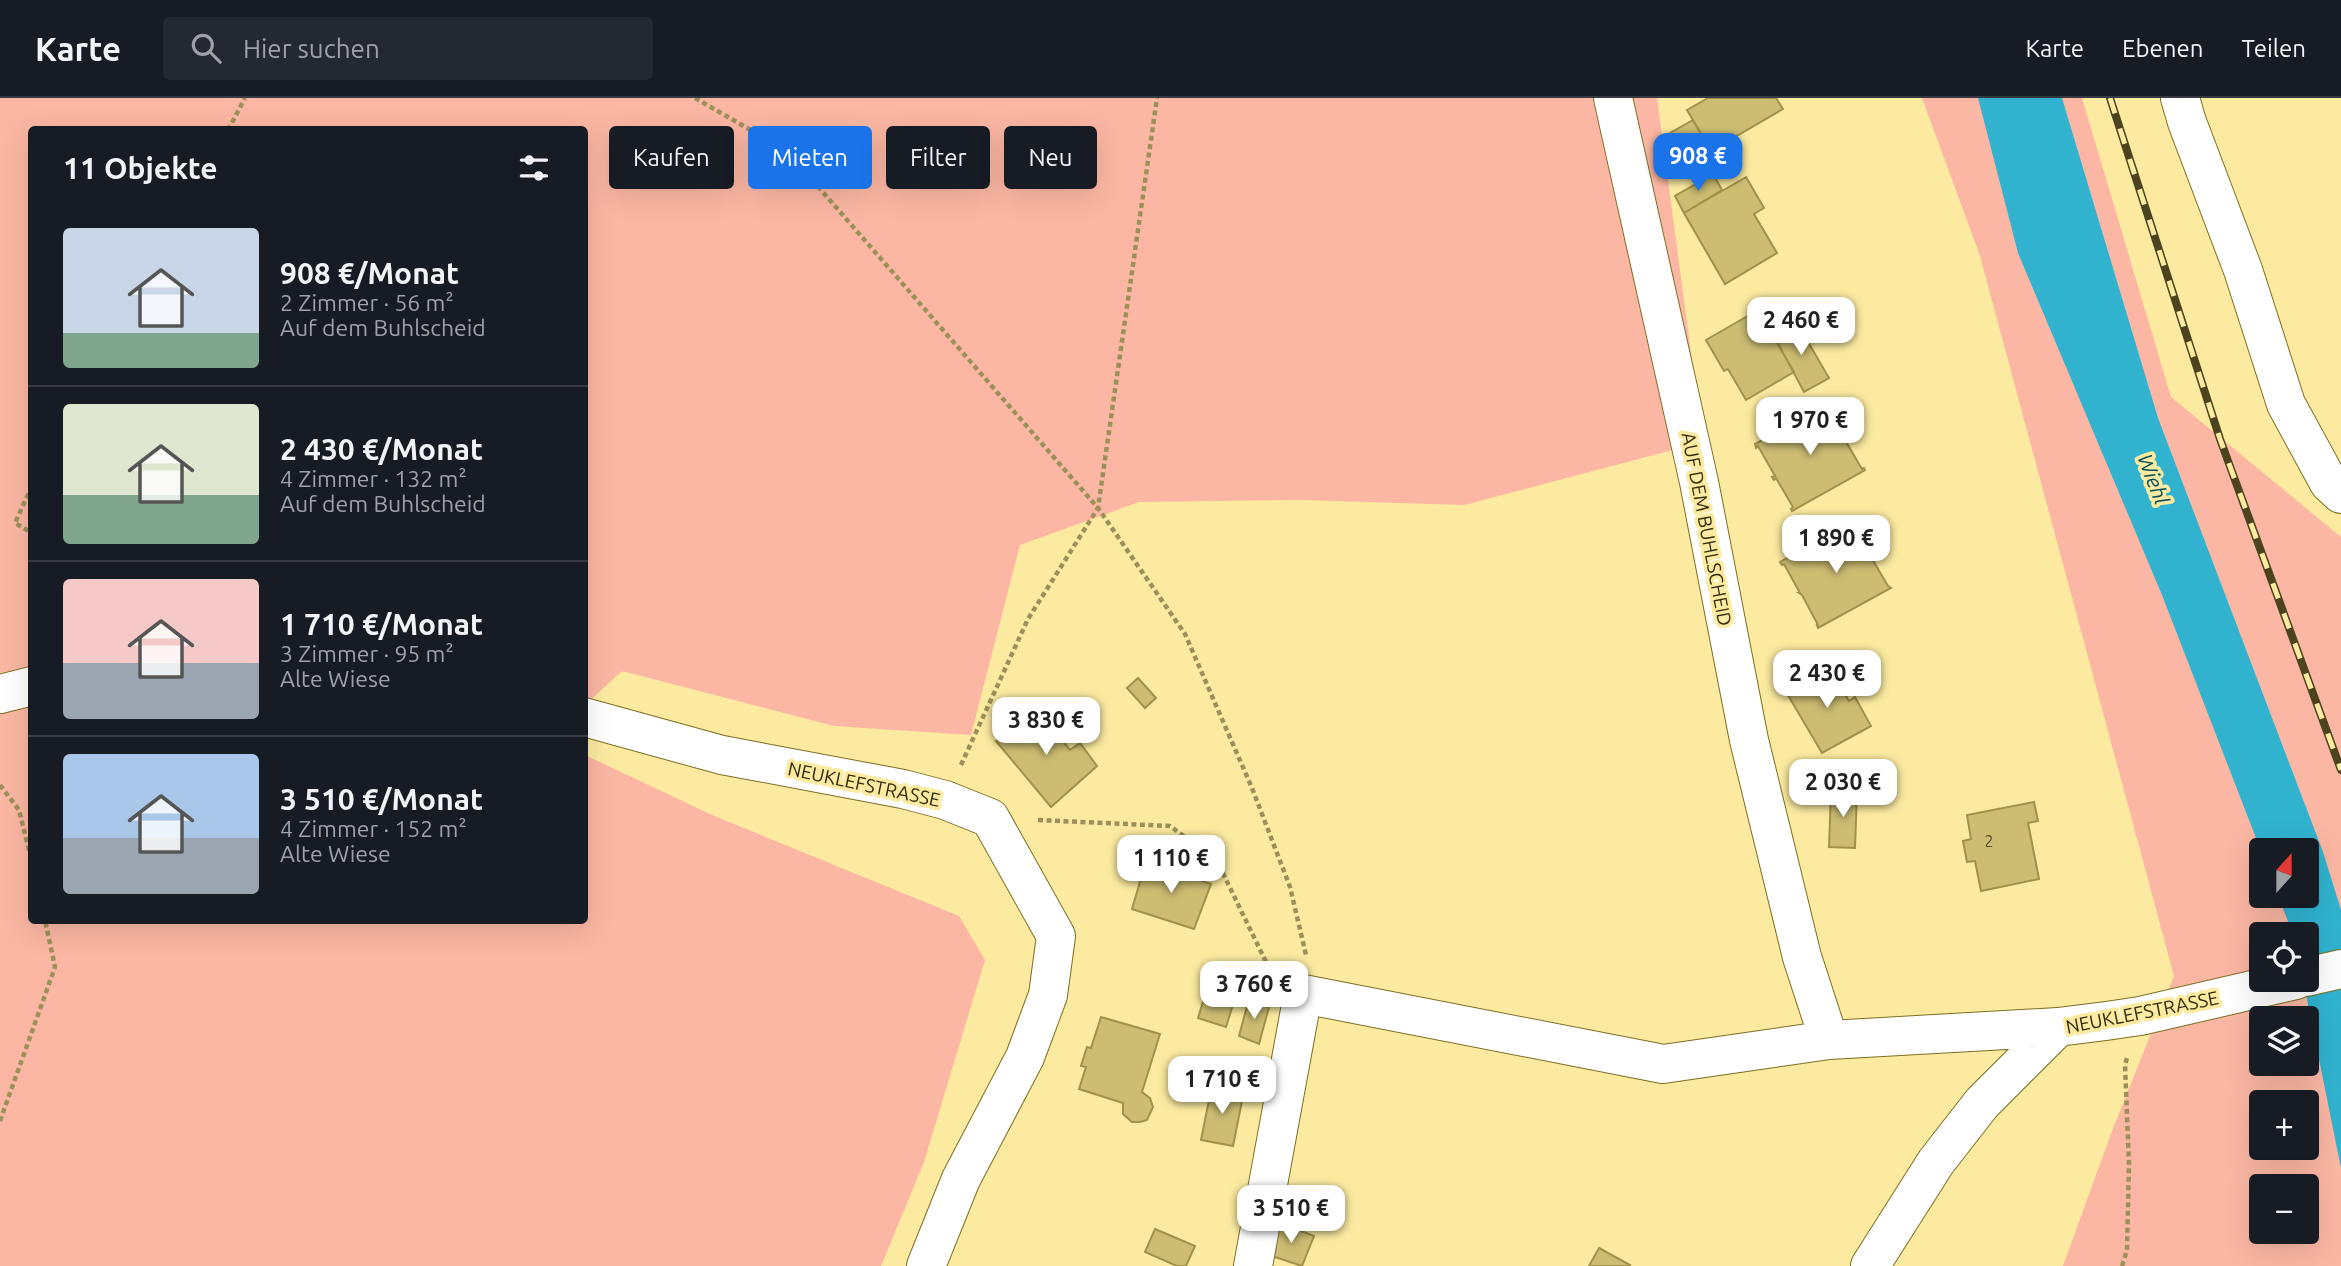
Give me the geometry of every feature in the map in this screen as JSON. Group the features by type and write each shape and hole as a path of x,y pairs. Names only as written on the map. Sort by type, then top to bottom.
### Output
{"street":[{"name":"AUF DEM BUHLSCHEID","path":"1613,98 1699,482 1749,740 1801,957 1829,1040"},
{"path":"2180,98 2243,270 2286,404 2329,483 2341,494"},
{"path":"0,694 28,687"},
{"name":"NEUKLEFSTRASSE","path":"588,718 722,755 903,789 945,800 990,818"},
{"path":"926,1266 961,1179 1025,1057 1048,995 1056,936 990,818"},
{"name":"NEUKLEFSTRASSE","path":"2319,974 2341,969"},
{"name":"NEUKLEFSTRASSE","path":"1870,1266 1936,1162 1982,1103 2058,1027 2140,1016 2249,991"},
{"path":"1252,1266 1303,994 1663,1065 1829,1040 2058,1027"}],"path":[{"path":"230,126 245,98"},
{"path":"695,98 787,151 1098,508 1185,634 1252,788 1290,887 1307,958 1303,994"},
{"path":"945,800 1028,618 1098,508 1157,98"},
{"path":"28,495 15,523 28,531"},
{"path":"0,785 19,810 28,846"},
{"path":"990,818 1170,826 1217,861 1267,964 1303,994"},
{"path":"0,1121 55,967 46,924"},
{"path":"2122,1266 2127,1250 2129,1176 2125,1065 2140,1016"}],"shaded area":[{"path":"0,98 1657,98 1703,442 1464,505 1300,500 1139,502 1020,545 971,735 834,726 622,671 588,702 588,126 28,126 28,924 588,924 588,756 712,815 959,916 985,960 924,1162 881,1266 0,1266"},
{"path":"1922,98 2082,98 2171,397 2341,537 2341,1266 2063,1266 2112,1131 2174,976 1980,256"}],"water":[{"name":"Wiehl","path":"1978,98 2062,98 2158,418 2318,838 2256,838 2162,595 2018,253"},
{"path":"2319,841 2341,910 2341,1168 2319,1059 2319,1006 2308,1006 2305,992 2319,992 2319,922 2288,922 2283,908 2319,908"}],"building":[{"path":"1708,98 1776,98 1783,109 1711,151 1687,110"},
{"path":"1693,120 1711,151 1679,169 1661,138"},
{"path":"1713,174 1722,190 1684,213 1675,196"},
{"path":"1746,177 1764,208 1754,214 1777,253 1725,284 1684,213"},
{"path":"1758,310 1794,372 1746,400 1728,369 1724,371 1706,340"},
{"path":"1796,321 1829,378 1804,392 1773,334"},
{"path":"1828,404 1827,408 1844,437 1846,435 1848,438 1845,440 1865,470 1792,511 1793,507 1776,478 1774,480 1772,477 1775,476 1755,444"},
{"path":"1853,521 1869,554 1873,556 1871,557 1891,588 1818,628 1802,595 1784,564 1780,562"},
{"path":"1835,662 1829,667 1849,701 1855,697 1871,726 1822,753 1785,690"},
{"path":"1138,678 1156,698 1145,708 1127,688"},
{"path":"1035,708 1070,750 1080,743 1097,766 1051,807 996,741"},
{"path":"1831,791 1857,792 1855,848 1829,847"},
{"path":"2034,802 2038,821 2028,823 2039,879 1981,891 1975,861 1967,862 1963,841 1971,839 1967,815"},
{"path":"1146,861 1211,884 1194,929 1132,909"},
{"path":"1211,976 1239,985 1226,1027 1198,1018"},
{"path":"1249,999 1269,1007 1259,1044 1239,1036"},
{"path":"1101,1017 1160,1034 1142,1092 1150,1098 1153,1107 1147,1120 1132,1122 1123,1114 1123,1103 1079,1089 1086,1067 1081,1066 1087,1047 1091,1048"},
{"path":"1212,1085 1244,1091 1233,1146 1201,1140"},
{"path":"1281,1223 1314,1236 1302,1266 1269,1255"},
{"path":"1155,1229 1195,1246 1186,1266 1177,1266 1145,1252"},
{"path":"1599,1248 1630,1265 1589,1266"}],"railway":[{"path":"2110,98 2220,439 2341,770"}]}
